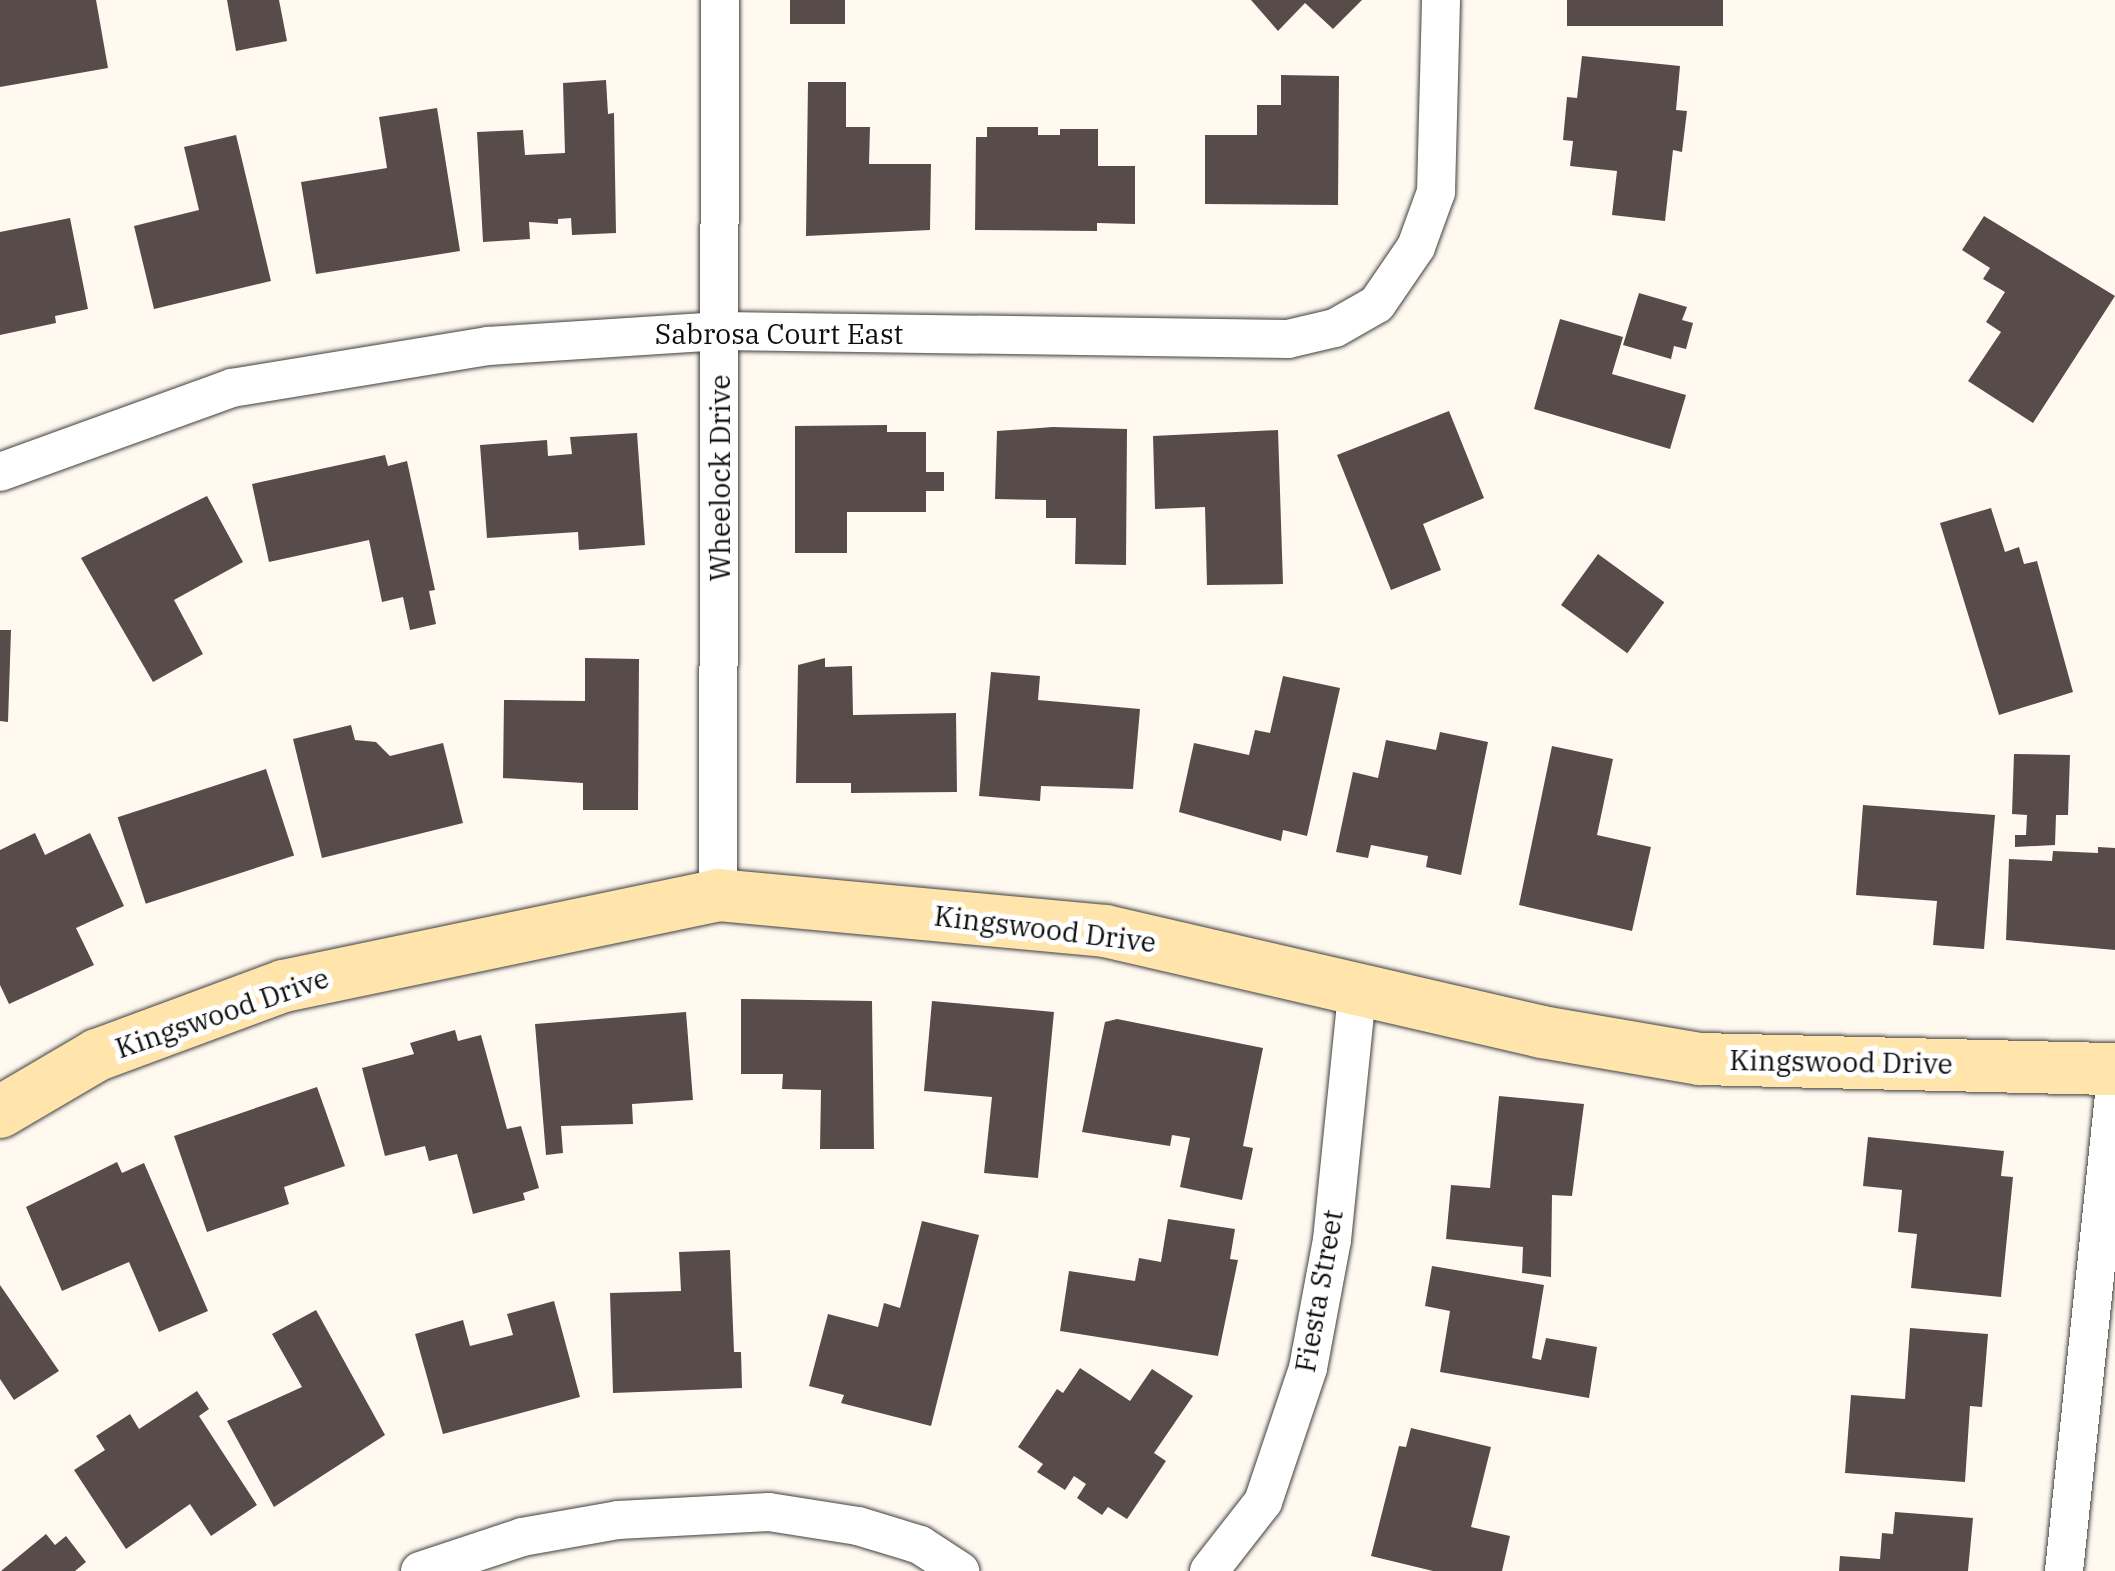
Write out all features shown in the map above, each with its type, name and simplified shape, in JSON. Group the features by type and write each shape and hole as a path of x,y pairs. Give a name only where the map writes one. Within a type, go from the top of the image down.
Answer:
{"street":[{"name":"Wheelock Drive","path":"718,895 720,0"},
{"name":"Sabrosa Court East","path":"0,472 232,388 488,346 721,331 1288,339 1335,328 1377,304 1416,247 1436,192 1441,128 1441,0"},
{"name":"Kingswood Drive","path":"0,1112 97,1056 284,986 718,895 1105,931 1358,986 1542,1032 1700,1059 2115,1069"},
{"name":"Fiesta Street","path":"1208,1571 1263,1502 1308,1368 1332,1240 1358,986"},
{"path":"2064,1571 2115,1088"},
{"path":"420,1571 522,1537 598,1523 768,1512 874,1531 920,1546 960,1571"}],"building":[{"path":"0,0 96,0 108,68 0,87"},
{"path":"227,0 279,0 287,41 236,51"},
{"path":"790,0 845,0 845,24 790,24"},
{"path":"1251,0 1362,0 1333,29 1305,3 1278,31"},
{"path":"1567,0 1723,0 1723,26 1567,26"},
{"path":"1582,56 1680,66 1676,110 1687,111 1682,152 1673,150 1665,221 1612,215 1617,171 1570,166 1573,141 1563,140 1567,97 1577,98"},
{"path":"1281,75 1339,76 1338,205 1205,204 1205,135 1257,135 1257,105 1281,105"},
{"path":"606,80 608,114 614,113 616,233 572,235 571,218 558,219 558,224 529,222 530,239 483,242 477,132 523,130 525,155 565,153 563,83"},
{"path":"808,82 846,82 846,127 870,127 869,164 931,164 930,230 806,236"},
{"path":"437,108 460,251 316,274 301,182 387,168 379,117"},
{"path":"987,127 1038,127 1038,135 1060,135 1060,129 1098,129 1098,166 1135,166 1135,224 1097,223 1097,231 975,230 976,137 987,137"},
{"path":"236,135 271,281 154,309 134,226 199,210 184,147"},
{"path":"1984,216 2115,296 2033,423 1968,381 2001,332 1986,322 2005,292 1983,279 1990,268 1962,250"},
{"path":"70,218 88,309 55,316 56,323 0,335 0,232"},
{"path":"1639,293 1687,307 1682,320 1693,323 1686,349 1674,346 1671,359 1623,345"},
{"path":"1560,319 1623,337 1612,374 1686,395 1670,449 1534,409"},
{"path":"1449,411 1484,498 1423,524 1441,570 1391,590 1337,455"},
{"path":"887,425 887,432 926,432 926,472 944,472 944,491 926,491 926,512 847,512 847,553 795,553 795,426"},
{"path":"1053,427 1127,429 1126,565 1075,564 1076,518 1046,518 1046,500 995,499 997,431"},
{"path":"1278,430 1283,584 1207,585 1205,507 1155,509 1153,436"},
{"path":"637,433 645,545 579,550 578,532 487,538 480,445 547,440 548,456 572,454 570,437"},
{"path":"385,455 388,466 407,461 435,590 429,591 436,624 410,630 403,597 382,602 369,540 269,562 252,484"},
{"path":"207,496 243,562 174,600 203,654 153,682 81,558"},
{"path":"1991,508 2005,552 2019,547 2024,564 2037,561 2073,692 1999,715 1940,523"},
{"path":"1598,554 1664,602 1627,653 1561,605"},
{"path":"0,630 11,630 8,722 0,721"},
{"path":"585,658 639,659 638,810 583,810 583,783 503,778 504,700 585,701"},
{"path":"825,658 825,667 852,666 853,715 956,713 957,792 851,793 851,783 796,783 798,665"},
{"path":"991,672 1040,676 1038,700 1140,709 1133,789 1041,786 1040,801 979,796"},
{"path":"1283,676 1340,688 1307,836 1283,830 1281,841 1179,812 1194,743 1249,755 1255,730 1270,733"},
{"path":"351,725 355,740 376,742 390,756 443,743 463,823 322,858 293,739"},
{"path":"1440,732 1488,742 1461,875 1426,867 1428,856 1371,845 1368,858 1336,852 1353,772 1378,778 1386,740 1436,750"},
{"path":"1552,746 1613,759 1597,835 1651,847 1632,931 1519,905"},
{"path":"2014,754 2070,755 2068,815 2056,815 2055,845 2015,847 2015,835 2026,835 2027,815 2012,814"},
{"path":"266,769 294,856 146,904 118,817"},
{"path":"1863,805 1995,815 1984,949 1933,945 1937,901 1856,895"},
{"path":"35,833 45,855 90,833 124,906 76,928 94,965 9,1004 0,985 0,850"},
{"path":"2098,847 2115,848 2115,950 2006,940 2009,859 2052,861 2053,851 2098,853"},
{"path":"741,999 872,1001 874,1149 820,1149 821,1090 782,1089 783,1074 741,1074"},
{"path":"932,1001 1054,1012 1038,1178 984,1173 992,1097 924,1091"},
{"path":"686,1012 693,1100 632,1104 633,1124 561,1126 563,1153 546,1155 535,1024"},
{"path":"1117,1019 1263,1048 1243,1146 1253,1148 1242,1200 1180,1187 1190,1138 1172,1135 1170,1146 1082,1132 1105,1022"},
{"path":"455,1030 458,1041 481,1035 507,1129 521,1126 539,1188 523,1193 525,1200 473,1214 457,1154 429,1161 425,1146 385,1156 362,1068 414,1054 410,1043"},
{"path":"317,1087 345,1166 284,1187 289,1204 207,1232 174,1136"},
{"path":"1499,1096 1584,1104 1572,1196 1552,1195 1551,1277 1522,1273 1523,1247 1446,1239 1451,1185 1490,1188"},
{"path":"1868,1137 2004,1151 2001,1176 2013,1177 2001,1297 1911,1288 1917,1234 1898,1232 1902,1190 1863,1186"},
{"path":"117,1162 122,1173 144,1163 208,1311 159,1332 129,1262 62,1291 26,1207"},
{"path":"1168,1219 1235,1229 1230,1259 1238,1260 1218,1356 1060,1331 1069,1271 1135,1281 1139,1258 1161,1262"},
{"path":"922,1221 979,1235 931,1426 841,1403 844,1395 809,1386 828,1314 878,1327 884,1303 900,1308"},
{"path":"730,1250 734,1352 741,1352 742,1388 613,1393 610,1293 681,1291 679,1252"},
{"path":"1432,1266 1544,1285 1532,1358 1541,1360 1546,1338 1597,1347 1589,1398 1440,1372 1450,1311 1425,1306"},
{"path":"0,1285 59,1371 14,1400 0,1379"},
{"path":"554,1301 580,1397 443,1434 415,1334 463,1320 470,1346 513,1335 507,1314"},
{"path":"316,1310 385,1435 274,1507 227,1421 302,1387 272,1334"},
{"path":"1910,1328 1988,1334 1982,1407 1970,1406 1965,1482 1845,1473 1851,1395 1905,1399"},
{"path":"1080,1368 1130,1401 1152,1369 1193,1396 1154,1453 1166,1461 1127,1519 1108,1507 1102,1515 1077,1498 1086,1484 1074,1476 1065,1490 1037,1472 1043,1464 1018,1447 1057,1389 1063,1393"},
{"path":"197,1391 209,1409 199,1416 257,1505 211,1536 190,1504 126,1549 74,1470 105,1450 96,1436 130,1414 139,1429"},
{"path":"1411,1428 1491,1447 1471,1527 1510,1536 1502,1571 1433,1571 1371,1556 1399,1446 1406,1447"},
{"path":"1895,1512 1973,1518 1968,1571 1839,1571 1840,1556 1880,1559 1882,1533 1893,1534"},
{"path":"46,1534 55,1545 66,1536 86,1562 75,1571 1,1571"}]}
